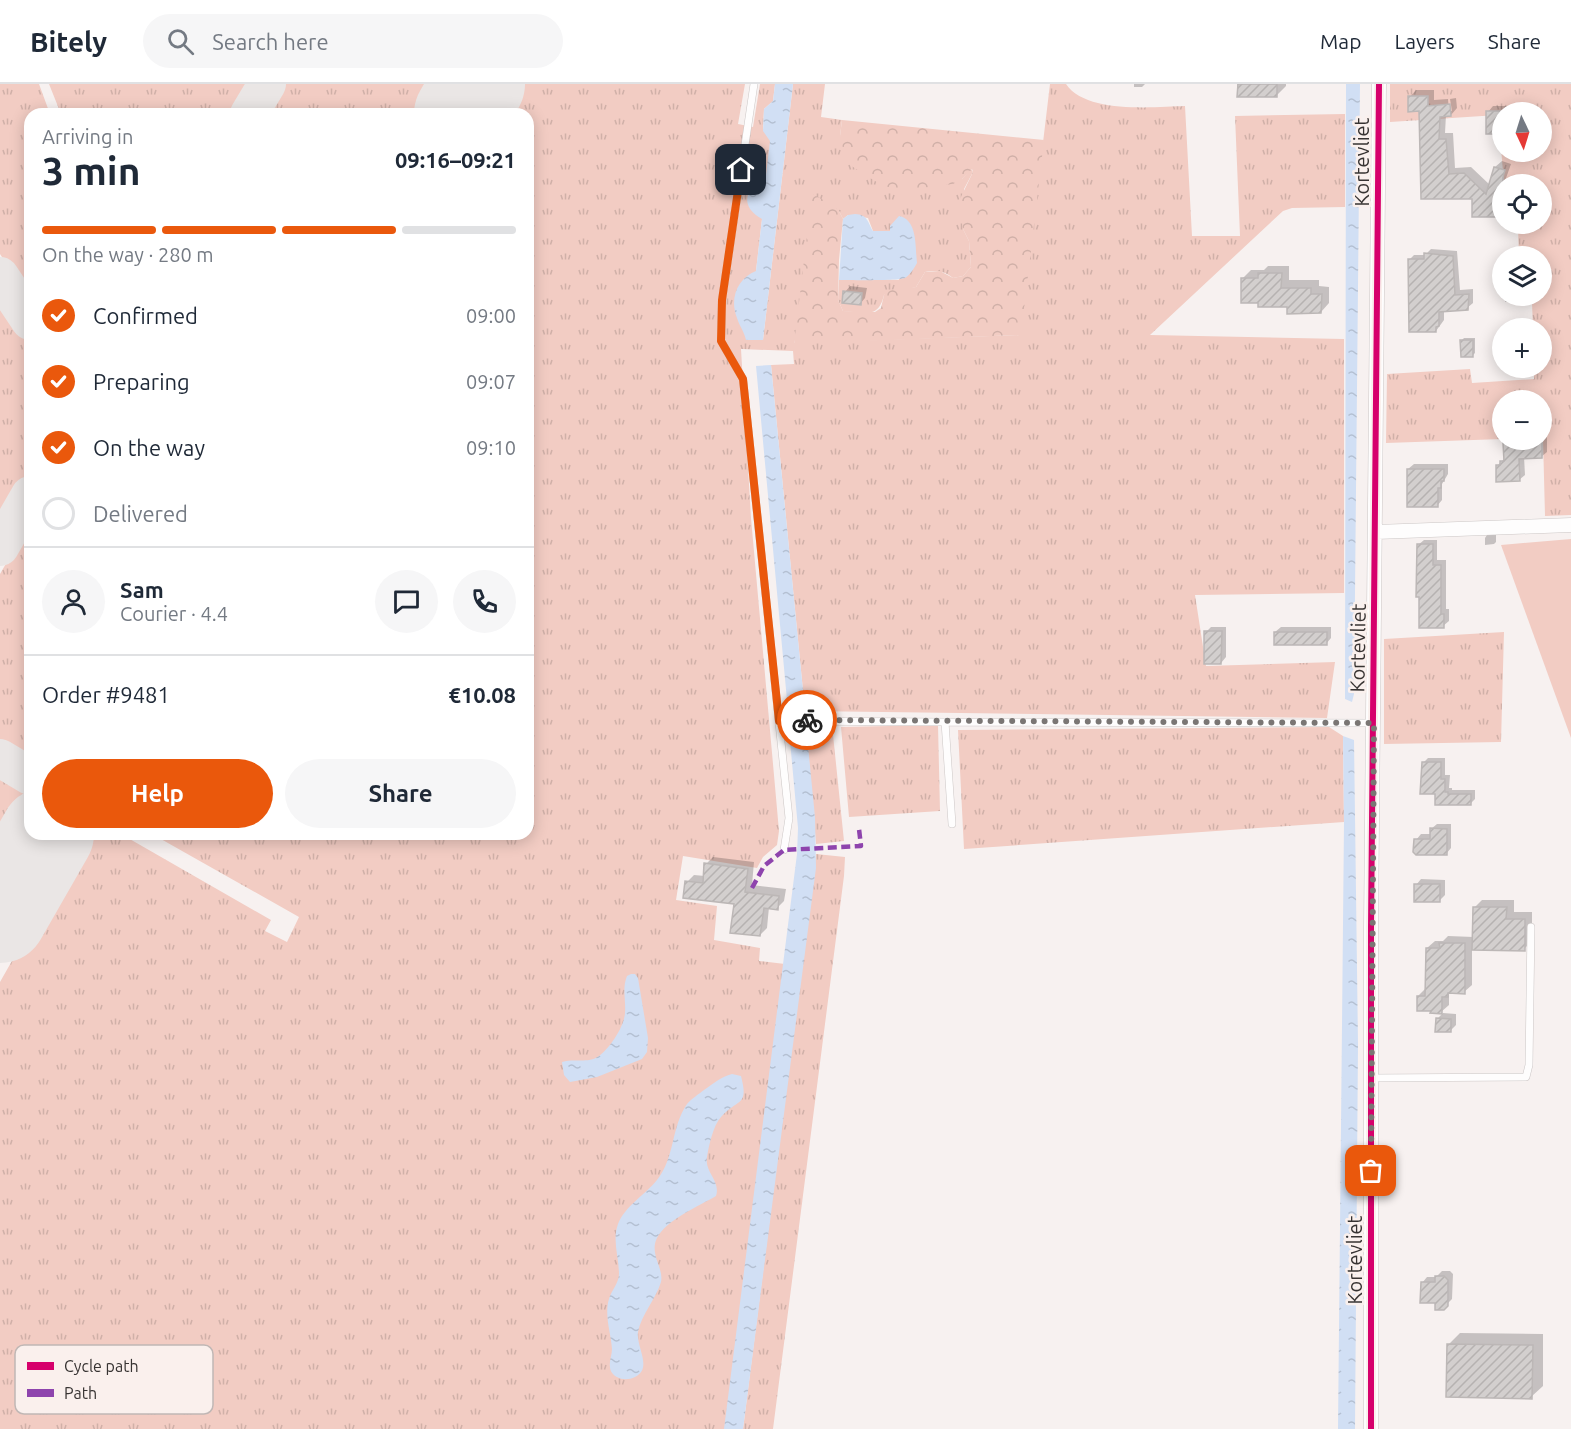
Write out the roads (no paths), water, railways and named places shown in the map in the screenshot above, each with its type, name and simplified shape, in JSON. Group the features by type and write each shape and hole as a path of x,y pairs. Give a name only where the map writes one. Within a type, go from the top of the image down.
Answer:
{"street":[{"name":"Kortevliet","path":"1371,1429 1371,1078 1378,84"},
{"path":"1376,532 1571,525"}],"lane":[{"path":"754,84 722,300 721,341 743,379 789,818 784,850"},
{"path":"779,721 1374,723"},
{"path":"945,722 952,824"},
{"path":"1371,1078 1526,1077 1529,1065 1531,927"}],"water":[{"path":"775,84 793,84 763,340 746,340 734,303 737,290 744,278 756,271 762,219 754,214 747,203 750,191 766,175 770,141 763,131 764,109 773,101"},
{"path":"1346,84 1360,84 1354,694 1352,702 1345,699"},
{"path":"855,214 865,217 873,231 890,231 890,226 899,216 910,223 913,228 917,263 905,278 839,280 843,219"},
{"path":"771,365 805,711 788,711 756,366"},
{"path":"791,726 806,726 815,817 816,868 743,1429 724,1429 797,854 798,828 789,730"},
{"path":"1343,736 1354,740 1358,1044 1355,1429 1338,1429"},
{"path":"635,974 638,978 648,1038 647,1052 642,1059 597,1077 570,1082 564,1075 562,1062 595,1058 608,1048 616,1037 624,1019 624,990 627,976"},
{"path":"732,1074 741,1076 744,1093 743,1098 718,1121 712,1136 707,1162 716,1186 716,1196 675,1219 661,1231 657,1238 655,1250 661,1271 661,1282 638,1332 643,1368 633,1378 619,1378 610,1368 612,1349 607,1311 610,1296 619,1277 616,1243 618,1224 625,1212 663,1171 678,1122 687,1104 714,1083"}]}
